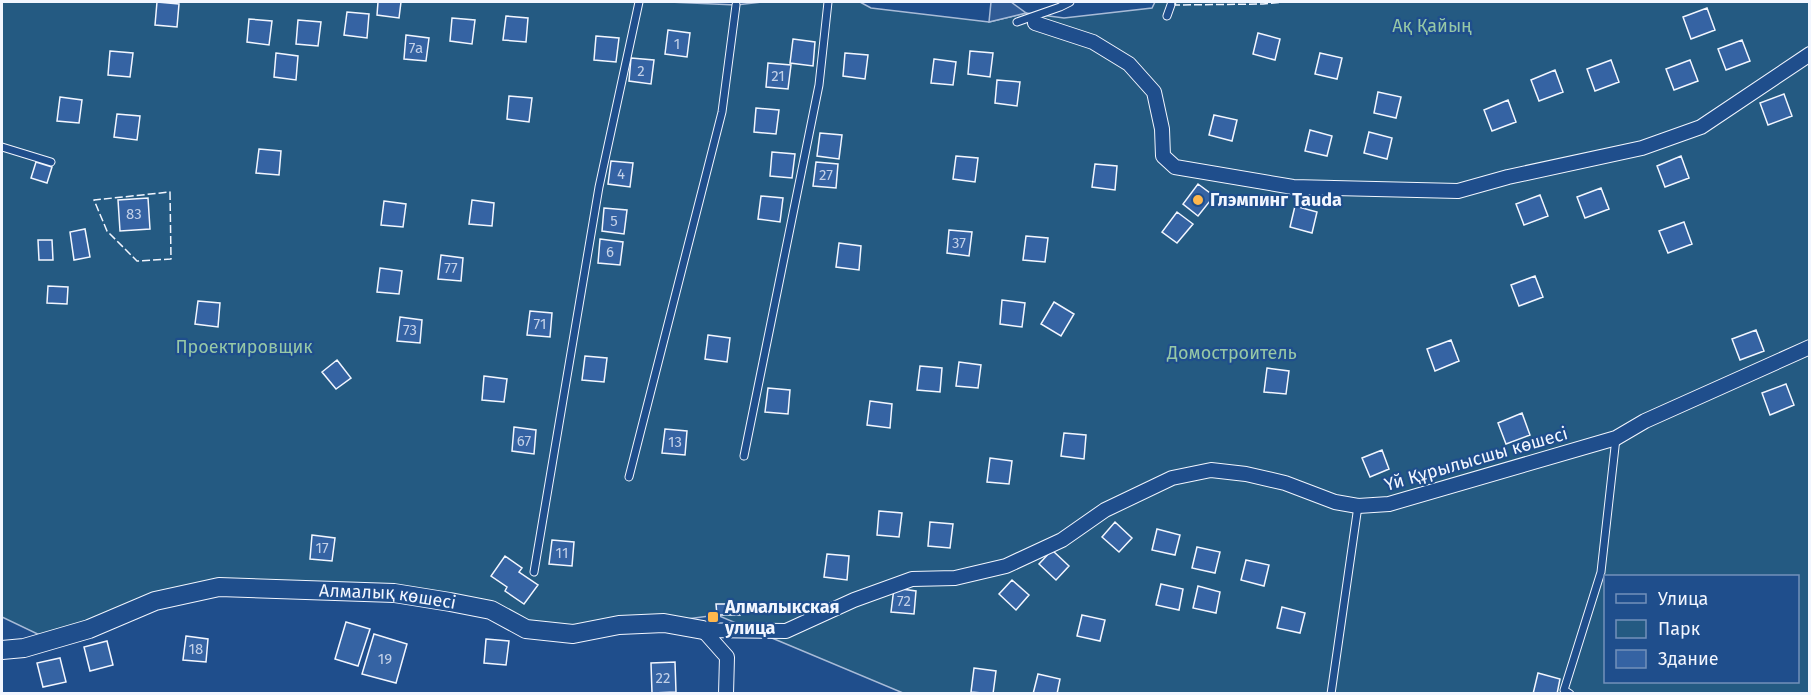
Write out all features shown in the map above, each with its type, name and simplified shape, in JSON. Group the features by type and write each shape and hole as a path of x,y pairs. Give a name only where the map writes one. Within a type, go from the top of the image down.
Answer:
{"street":[{"path":"1035,23 1093,42 1129,64 1154,92 1162,129 1163,156 1175,167 1293,187 1458,191 1508,177 1642,148 1701,127 1809,54"},
{"name":"Үй Құрылысшы көшесі","path":"703,630 786,631 854,600 912,579 955,578 1006,566 1062,540 1105,510 1172,478 1211,470 1246,474 1285,483 1335,502 1358,506 1389,504 1616,438 1646,421 1809,347"},
{"name":"Алмалық көшесі","path":"2,650 24,648 89,628 154,602 219,587 394,593 491,610 526,629 573,634 619,626 664,623 703,630"},
{"path":"703,630 727,657 726,693"}],"lane":[{"path":"534,573 599,187 639,2"},
{"path":"744,456 819,85 828,2"},
{"path":"1017,22 1070,2"},
{"path":"1167,16 1172,2"},
{"path":"629,477 722,112 736,5"},
{"path":"2,147 51,162"},
{"path":"1570,693 1564,690 1601,572 1616,438"},
{"path":"1331,693 1358,506"}],"green space":[{"name":"Домостроитель","path":"2,2 669,2 736,5 762,2 860,2 871,8 989,22 1026,13 1064,18 1152,8 1155,2 1809,2 1809,693 903,693 717,615 573,634 450,602 219,587 50,640 2,617"}],"shaded area":[{"path":"991,2 1011,2 1026,13 989,22"}],"building":[{"path":"157,2 179,4 177,27 155,25"},
{"path":"378,2 401,2 399,18 377,15"},
{"path":"1707,8 1715,30 1691,39 1683,17"},
{"path":"347,12 369,14 367,38 344,35"},
{"path":"506,16 528,18 526,42 503,40"},
{"path":"452,18 475,20 472,44 450,41"},
{"path":"249,19 272,21 269,45 247,42"},
{"path":"298,20 321,22 318,46 296,44"},
{"path":"668,30 690,33 687,57 665,54"},
{"path":"1258,33 1280,39 1275,60 1253,54"},
{"path":"406,35 429,38 426,61 404,59"},
{"path":"596,36 619,38 616,62 594,60"},
{"path":"793,39 815,42 813,66 790,63"},
{"path":"1742,40 1750,61 1726,70 1718,49"},
{"path":"110,51 133,53 130,77 108,75"},
{"path":"970,51 993,53 990,77 968,74"},
{"path":"276,53 298,56 296,80 274,77"},
{"path":"845,53 868,55 865,79 843,76"},
{"path":"1320,53 1342,58 1337,79 1315,74"},
{"path":"631,58 654,60 651,84 629,81"},
{"path":"934,59 956,62 953,85 931,83"},
{"path":"1611,60 1619,82 1595,91 1587,69"},
{"path":"1690,60 1698,81 1674,90 1666,69"},
{"path":"768,63 791,65 788,89 766,87"},
{"path":"1555,70 1563,92 1539,101 1531,80"},
{"path":"997,80 1020,82 1017,106 995,103"},
{"path":"1378,92 1401,97 1396,118 1374,113"},
{"path":"1784,94 1792,116 1768,125 1760,103"},
{"path":"509,96 532,98 529,122 507,119"},
{"path":"60,97 82,100 79,123 57,121"},
{"path":"1508,100 1516,122 1492,131 1484,110"},
{"path":"756,108 779,110 776,134 754,132"},
{"path":"117,114 140,116 137,140 114,137"},
{"path":"1214,115 1237,120 1232,141 1209,135"},
{"path":"1310,130 1332,136 1327,156 1305,151"},
{"path":"1369,132 1392,138 1387,159 1364,153"},
{"path":"820,133 842,135 839,159 817,156"},
{"path":"259,149 281,151 279,175 256,173"},
{"path":"772,152 795,154 792,178 770,176"},
{"path":"956,156 978,158 975,182 953,179"},
{"path":"1681,156 1689,178 1665,187 1657,166"},
{"path":"611,161 633,163 630,187 608,184"},
{"path":"36,162 52,167 47,183 31,178"},
{"path":"816,162 838,164 836,188 813,186"},
{"path":"1095,164 1117,166 1115,190 1092,187"},
{"name":"Глэмпинг Tauda","path":"1198,184 1214,196 1198,216 1183,204"},
{"path":"1601,188 1609,209 1585,218 1577,197"},
{"path":"1540,195 1548,216 1524,225 1516,204"},
{"path":"761,196 783,198 780,222 758,219"},
{"path":"148,198 150,229 120,231 118,200"},
{"path":"472,200 494,203 492,226 469,224"},
{"path":"384,201 406,204 403,227 381,225"},
{"path":"1295,206 1317,212 1312,233 1290,227"},
{"path":"604,208 627,210 624,234 602,231"},
{"path":"1177,212 1193,224 1177,243 1162,232"},
{"path":"1684,222 1692,244 1668,253 1659,231"},
{"path":"85,229 90,257 74,260 70,232"},
{"path":"949,230 972,232 969,256 947,253"},
{"path":"1026,236 1048,238 1045,262 1023,260"},
{"path":"600,239 623,242 620,265 598,263"},
{"path":"38,240 52,240 53,260 39,260"},
{"path":"839,243 861,246 859,270 836,267"},
{"path":"441,255 463,258 461,281 438,279"},
{"path":"380,268 402,271 399,294 377,292"},
{"path":"1535,276 1543,297 1519,306 1511,285"},
{"path":"48,286 68,287 67,304 47,303"},
{"path":"1002,300 1025,303 1022,327 1000,324"},
{"path":"198,301 220,303 218,327 195,324"},
{"path":"1054,302 1074,314 1061,336 1041,324"},
{"path":"530,311 552,313 550,337 527,335"},
{"path":"400,317 422,320 420,343 397,341"},
{"path":"1756,330 1764,351 1740,360 1732,339"},
{"path":"708,335 730,338 727,362 705,359"},
{"path":"1451,340 1459,361 1435,371 1427,349"},
{"path":"585,356 607,358 604,382 582,380"},
{"path":"337,360 351,378 336,389 322,372"},
{"path":"959,362 981,365 978,388 956,386"},
{"path":"920,366 942,368 940,392 917,390"},
{"path":"1267,368 1289,371 1286,394 1264,392"},
{"path":"484,376 507,379 504,402 482,400"},
{"path":"1786,384 1794,405 1770,415 1762,393"},
{"path":"768,388 790,390 788,414 765,412"},
{"path":"870,401 892,404 890,428 867,425"},
{"path":"1522,413 1530,435 1506,444 1498,423"},
{"path":"514,427 536,430 534,454 512,451"},
{"path":"665,429 687,431 685,455 662,453"},
{"path":"1064,433 1086,435 1084,459 1061,456"},
{"path":"1382,450 1389,469 1370,477 1362,458"},
{"path":"990,458 1012,461 1009,484 987,482"},
{"path":"879,511 902,513 899,537 877,535"},
{"path":"930,522 953,524 950,548 928,546"},
{"path":"1115,522 1132,538 1119,552 1102,537"},
{"path":"1157,529 1180,535 1175,555 1152,550"},
{"path":"312,535 335,538 332,561 310,559"},
{"path":"552,540 574,542 572,566 549,564"},
{"path":"1197,547 1220,552 1215,573 1192,568"},
{"path":"1052,550 1069,566 1056,580 1039,564"},
{"path":"827,554 849,556 847,580 824,577"},
{"path":"505,556 522,568 519,572 538,585 524,604 505,591 507,587 491,576"},
{"path":"1246,560 1269,565 1264,586 1241,580"},
{"path":"1012,580 1029,595 1016,610 999,594"},
{"path":"1161,584 1183,589 1179,610 1156,605"},
{"path":"1198,586 1220,592 1216,613 1193,608"},
{"path":"894,588 916,591 914,614 891,612"},
{"path":"716,604 739,604 740,615 717,615"},
{"path":"1282,607 1305,613 1300,633 1277,628"},
{"path":"1082,615 1105,620 1100,641 1077,636"},
{"path":"346,622 370,629 358,666 335,659"},
{"path":"374,634 407,644 396,683 362,674"},
{"path":"186,636 208,639 206,662 183,660"},
{"path":"486,639 509,641 506,665 484,663"},
{"path":"107,641 113,665 90,671 84,647"},
{"path":"60,658 66,682 43,687 37,663"},
{"path":"675,662 676,692 652,693 651,663"},
{"path":"974,668 996,671 993,694 971,692"},
{"path":"1538,673 1560,679 1557,694 1533,694"},
{"path":"1038,674 1060,679 1057,694 1033,694"}],"fence":[{"path":"1175,2 1175,5 1283,2"},
{"path":"170,192 171,259 137,261 107,231 94,200 170,192"}],"place":[{"name":"Глэмпинг Tauda","path":"1198,200"},
{"name":"Алмалыкская улица","path":"713,617"}],"park label":[{"name":"Ақ Қайың","path":"1432,26"},
{"name":"Проектировщик","path":"244,347"}]}
